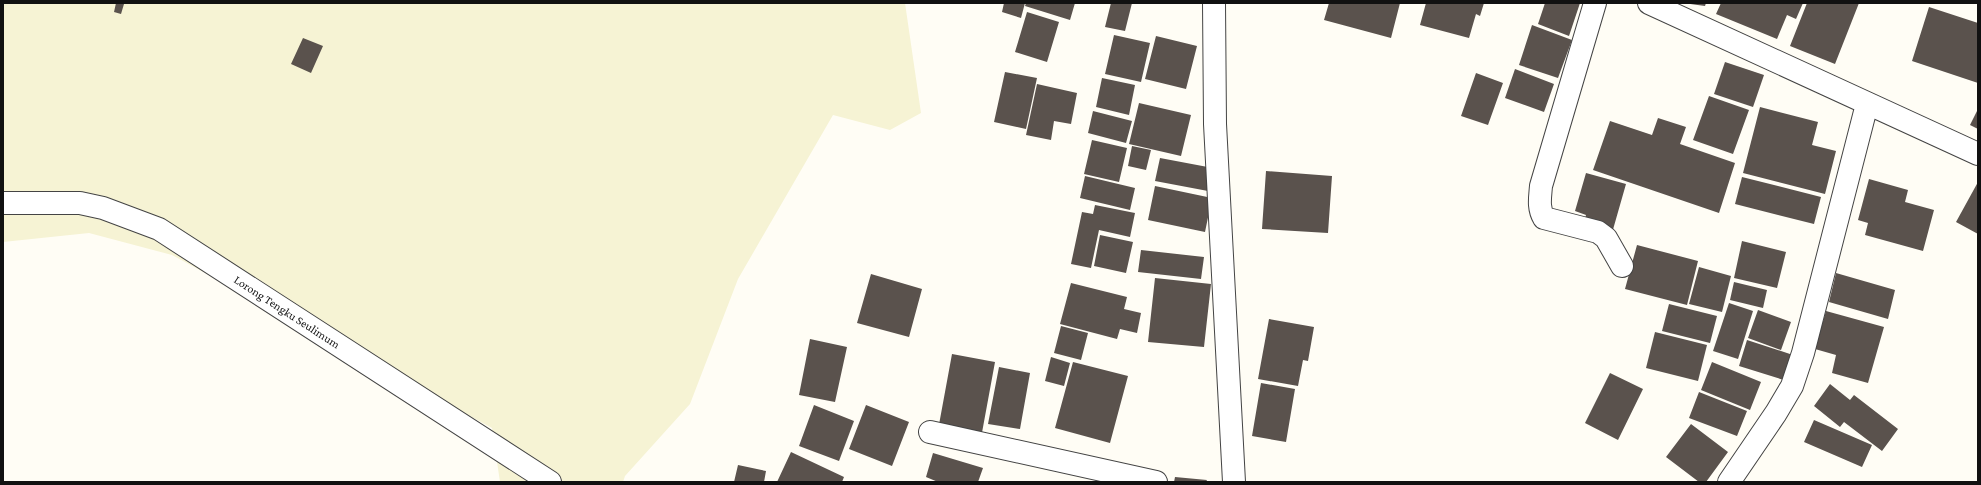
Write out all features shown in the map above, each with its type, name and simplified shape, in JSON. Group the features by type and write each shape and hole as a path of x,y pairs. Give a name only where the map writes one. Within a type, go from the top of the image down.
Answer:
{"street":[{"path":"1214,3 1215,124 1234,482"},
{"path":"1595,3 1541,186 1539,204 1540,212 1544,218 1598,232 1606,238 1622,266"},
{"path":"1649,3 1978,154"},
{"path":"1729,482 1776,413 1792,386 1803,353 1867,104"},
{"name":"Lorong Tengku Seulimum","path":"3,203 80,203 104,208 158,229 550,482"},
{"path":"930,432 1156,482"}],"shaded area":[{"path":"3,3 905,3 921,113 890,130 833,115 738,279 690,404 625,476 623,482 500,482 492,428 172,255 89,233 3,242"}],"building":[{"path":"116,3 124,4 121,14 114,12"},
{"path":"1004,3 1025,3 1021,18 1002,12"},
{"path":"1026,3 1075,3 1070,20 1025,6"},
{"path":"1111,3 1132,3 1125,31 1105,27"},
{"path":"1329,3 1400,3 1391,38 1324,20"},
{"path":"1426,3 1484,3 1480,16 1476,14 1469,38 1420,25"},
{"path":"1545,3 1580,3 1569,36 1538,24"},
{"path":"1683,3 1706,3 1705,6"},
{"path":"1721,3 1803,3 1796,19 1787,15 1777,39 1716,14"},
{"path":"1807,3 1859,3 1835,64 1790,46"},
{"path":"1929,7 1978,23 1978,83 1912,61"},
{"path":"1027,12 1059,22 1047,62 1015,52"},
{"path":"1532,25 1572,40 1558,78 1519,65"},
{"path":"1114,35 1150,43 1141,82 1105,74"},
{"path":"1156,36 1197,46 1186,89 1145,79"},
{"path":"303,38 323,46 311,73 291,64"},
{"path":"1725,62 1764,75 1753,107 1714,94"},
{"path":"1515,69 1554,84 1544,112 1505,98"},
{"path":"1005,72 1037,78 1026,129 994,122"},
{"path":"1476,73 1503,83 1488,125 1461,116"},
{"path":"1102,78 1135,85 1129,115 1096,107"},
{"path":"1037,84 1077,93 1071,124 1054,121 1051,140 1026,135"},
{"path":"1709,96 1749,110 1733,154 1693,140"},
{"path":"1139,103 1191,115 1181,156 1129,144"},
{"path":"1760,107 1818,122 1812,145 1836,151 1825,194 1743,173"},
{"path":"1978,109 1978,129 1970,125"},
{"path":"1093,111 1132,121 1126,143 1088,133"},
{"path":"1658,118 1686,127 1680,144 1735,163 1719,213 1593,170 1610,121 1652,135"},
{"path":"1092,140 1127,148 1119,182 1084,174"},
{"path":"1132,146 1151,150 1146,170 1128,166"},
{"path":"1160,158 1213,168 1208,191 1155,181"},
{"path":"1266,171 1332,176 1328,233 1262,229"},
{"path":"1586,173 1626,184 1612,233 1583,225 1586,215 1575,211"},
{"path":"1085,176 1135,188 1130,210 1080,198"},
{"path":"1742,177 1821,197 1814,224 1735,204"},
{"path":"1869,179 1908,190 1905,202 1934,210 1923,251 1865,235 1868,223 1858,220"},
{"path":"1978,182 1978,234 1956,222"},
{"path":"1155,186 1212,198 1205,232 1148,220"},
{"path":"1095,205 1135,213 1130,237 1099,230 1091,268 1071,264 1082,212 1093,214"},
{"path":"1100,235 1133,242 1126,273 1094,266"},
{"path":"1742,241 1786,252 1777,288 1734,278"},
{"path":"1637,245 1698,261 1687,305 1625,289"},
{"path":"1141,250 1204,257 1201,279 1138,272"},
{"path":"1699,267 1731,276 1722,312 1689,304"},
{"path":"1836,273 1895,290 1888,319 1829,302"},
{"path":"871,274 922,289 909,337 857,323"},
{"path":"1155,278 1211,284 1204,347 1148,342"},
{"path":"1734,282 1767,290 1763,308 1730,300"},
{"path":"1071,283 1127,297 1124,309 1141,313 1137,333 1120,329 1117,339 1060,324"},
{"path":"1729,303 1753,311 1738,359 1713,351"},
{"path":"1669,304 1717,316 1710,343 1662,331"},
{"path":"1758,310 1791,322 1781,350 1748,338"},
{"path":"1826,311 1884,327 1868,383 1832,373 1836,355 1815,349"},
{"path":"1269,319 1314,327 1308,361 1303,360 1298,386 1258,379"},
{"path":"1061,326 1088,333 1081,360 1054,353"},
{"path":"1655,332 1707,345 1698,381 1646,368"},
{"path":"810,339 847,347 835,402 799,395"},
{"path":"1747,340 1796,356 1787,381 1739,366"},
{"path":"952,354 995,362 981,438 938,430"},
{"path":"1051,357 1070,363 1064,386 1045,381"},
{"path":"1073,362 1128,376 1110,443 1055,428"},
{"path":"1712,362 1761,382 1750,410 1701,390"},
{"path":"999,367 1030,373 1020,429 988,424"},
{"path":"1610,373 1643,389 1618,440 1585,423"},
{"path":"1261,383 1295,389 1286,442 1252,436"},
{"path":"1830,384 1850,400 1854,395 1898,429 1882,451 1844,422 1840,427 1814,406"},
{"path":"1699,392 1747,411 1737,436 1689,418"},
{"path":"814,405 854,421 839,461 799,446"},
{"path":"866,405 909,422 892,466 849,449"},
{"path":"1814,420 1872,445 1862,467 1804,442"},
{"path":"1691,424 1728,452 1706,482 1699,482 1666,457"},
{"path":"791,452 844,477 842,482 777,482"},
{"path":"933,453 983,468 978,482 938,482 926,477"},
{"path":"738,465 766,471 764,482 734,482"},
{"path":"1175,477 1207,480 1206,482 1174,482"}]}
